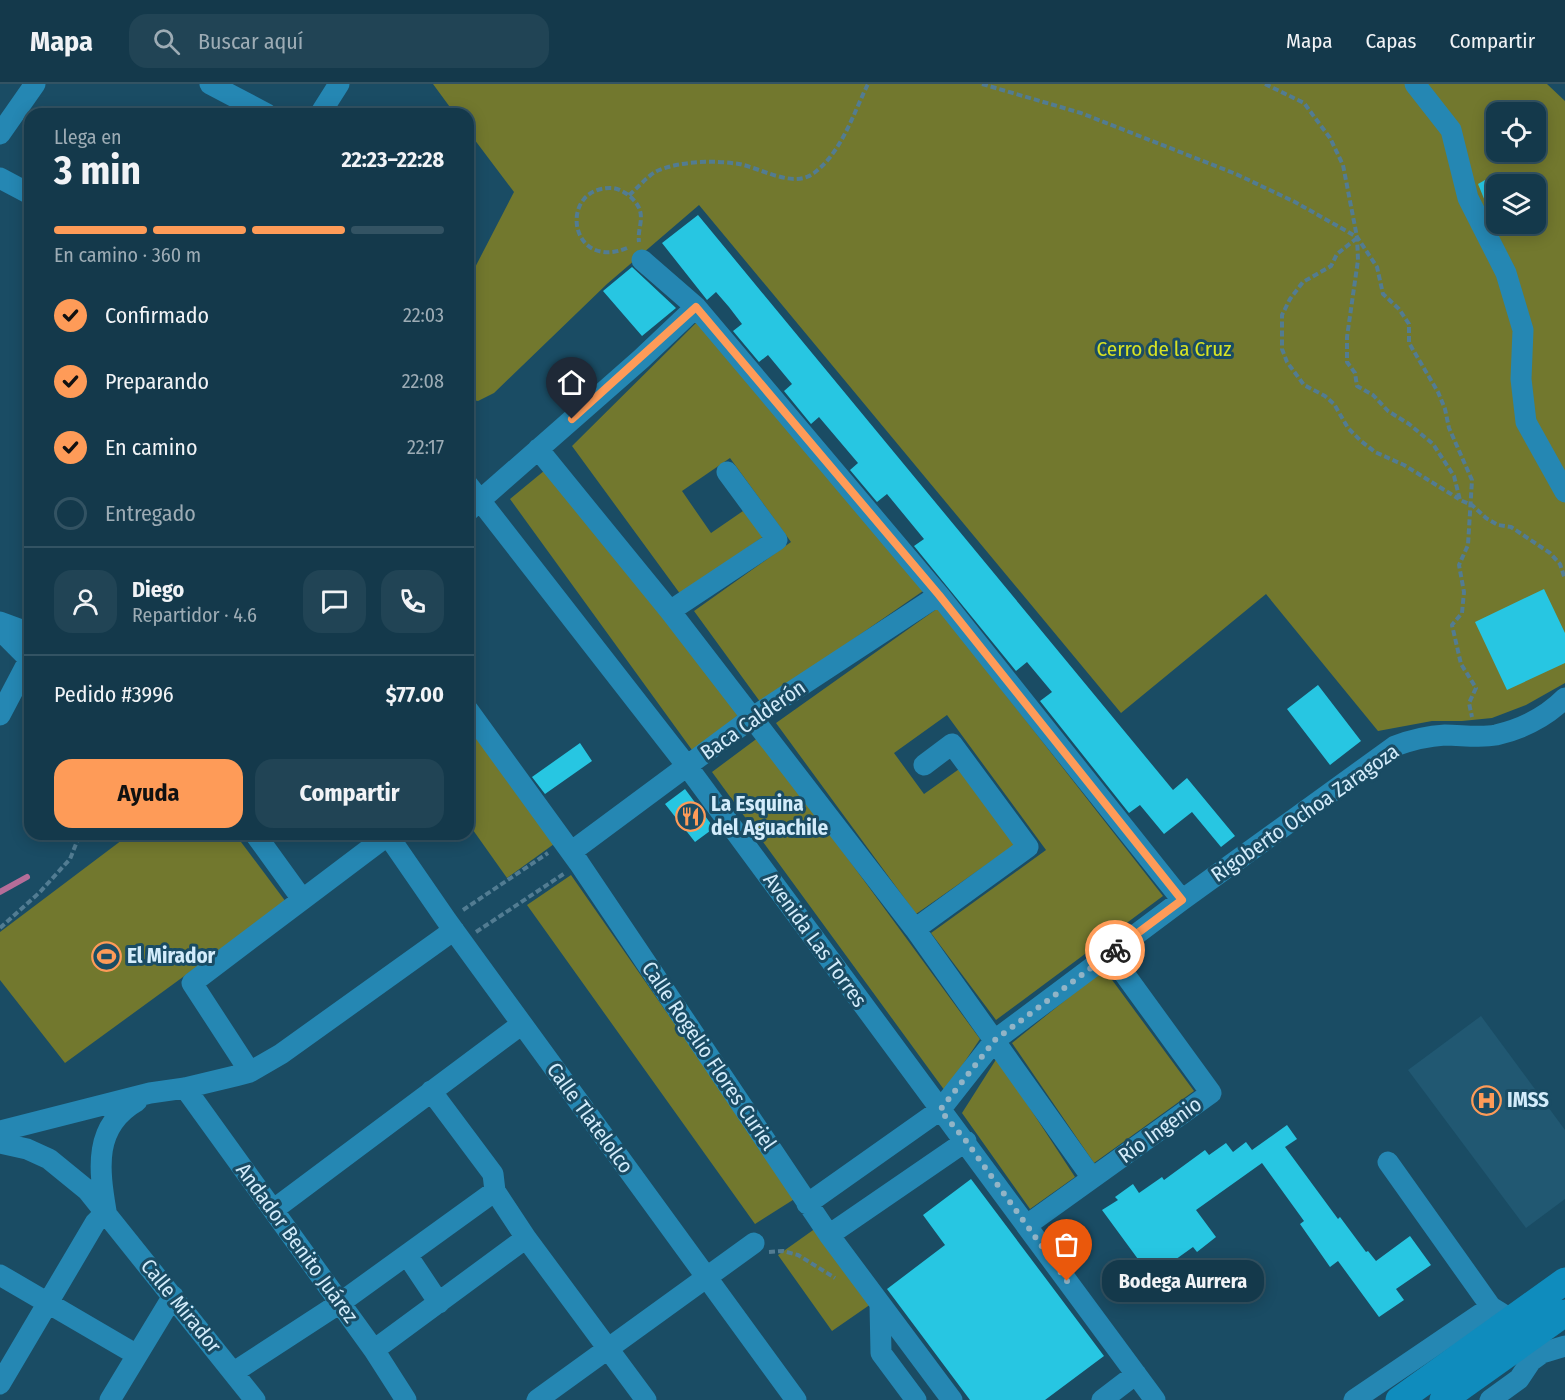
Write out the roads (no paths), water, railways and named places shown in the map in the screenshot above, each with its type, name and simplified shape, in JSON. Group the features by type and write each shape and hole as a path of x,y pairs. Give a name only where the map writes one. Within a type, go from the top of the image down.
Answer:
{"main road":[{"path":"1556,1326 1565,1281"},
{"path":"1443,1400 1492,1351 1501,1313 1556,1326"},
{"path":"1399,1400 1492,1351 1556,1326"}],"street":[{"path":"0,134 35,84"},
{"path":"210,84 256,108"},
{"path":"324,108 339,84"},
{"path":"1415,84 1451,130 1468,198 1506,273 1524,330 1521,379 1526,422 1565,492"},
{"path":"0,178 24,191"},
{"path":"642,260 696,307 939,595 1182,900"},
{"path":"474,497 538,449 641,359 696,307"},
{"path":"538,449 670,611 915,929 1092,1178"},
{"path":"670,611 777,540 727,472"},
{"name":"Avenida Las Torres","path":"474,501 687,766 1155,1400"},
{"name":"Baca Calderón","path":"571,853 753,717 939,595"},
{"path":"0,622 24,631"},
{"path":"0,630 24,653"},
{"path":"0,715 24,670"},
{"name":"Rigoberto Ochoa Zaragoza","path":"807,1204 940,1110 995,1040 1182,900 1395,746 1414,739 1442,735 1494,735 1529,725 1565,698"},
{"name":"Calle Rogelio Flores Curiel","path":"474,718 571,853 807,1204 952,1400"},
{"path":"915,929 1028,847 952,744 924,765"},
{"path":"259,840 302,899"},
{"path":"250,1072 192,983 380,840"},
{"name":"Calle Tlatelolco","path":"391,840 796,1400"},
{"path":"0,1131 150,1093 185,1088 250,1072 281,1054 455,931"},
{"name":"Río Ingenio","path":"1027,1225 1211,1093 1110,954"},
{"path":"273,1210 522,1024"},
{"name":"Andador Benito Juárez","path":"185,1088 374,1350 406,1400"},
{"path":"431,1091 493,1174 495,1191 526,1238 646,1400"},
{"name":"Calle Mirador","path":"106,1212 101,1180 101,1153 107,1132 117,1115 150,1093"},
{"path":"829,1235 966,1141"},
{"name":"Calle Mirador","path":"0,1143 27,1149 49,1159 80,1183 106,1212 255,1400"},
{"path":"1354,1400 1501,1313 1388,1162"},
{"path":"234,1372 340,1303 495,1191"},
{"path":"0,1384 95,1222 106,1212"},
{"path":"374,1350 526,1238"},
{"path":"537,1400 754,1243"},
{"path":"406,1256 439,1303"},
{"path":"0,1275 137,1355"},
{"path":"110,1400 173,1296"},
{"path":"880,1304 881,1353 916,1400"},
{"path":"1497,1398 1519,1378 1531,1361 1542,1353 1556,1326"},
{"path":"1492,1351 1497,1398"},
{"path":"1107,1398 1136,1374"}],"waterway":[{"path":"0,892 27,877"}],"place":[{"name":"La Esquina del Aguachile","path":"690,816"},
{"name":"El Mirador","path":"106,956"},
{"name":"IMSS","path":"1486,1100"},
{"name":"Bodega Aurrera","path":"1067,1281"}],"park label":[{"name":"Cerro de la Cruz","path":"1164,349"}]}
